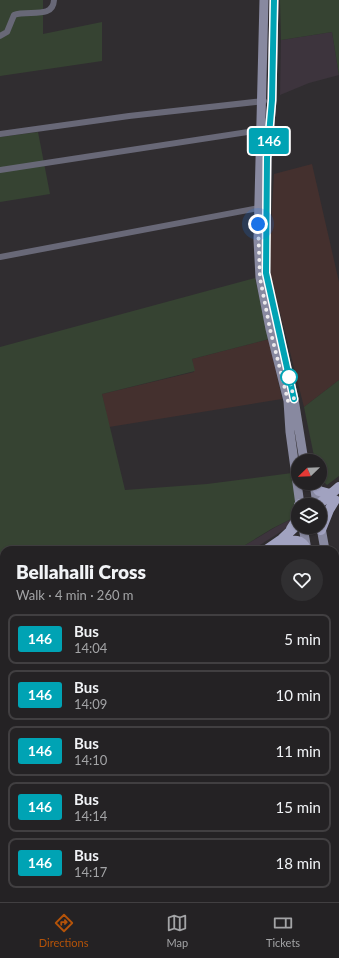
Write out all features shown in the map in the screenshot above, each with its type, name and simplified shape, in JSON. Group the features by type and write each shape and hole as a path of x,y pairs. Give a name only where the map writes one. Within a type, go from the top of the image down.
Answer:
{"main road":[{"path":"264,0 258,240 260,278 270,329 291,400 303,454"},
{"path":"274,0 272,100 267,158 266,273 291,400 298,454"},
{"path":"291,400 306,436 309,454"},
{"path":"291,400 290,432 300,498"},
{"path":"327,512 339,487"},
{"path":"319,490 335,497"},
{"path":"327,506 335,497"},
{"path":"286,539 291,529"},
{"path":"279,546 291,533"},
{"path":"273,546 296,534"},
{"path":"308,546 310,534"},
{"path":"311,534 312,546"},
{"path":"313,534 317,546"},
{"path":"315,534 322,546"},
{"path":"286,539 298,541 304,546"}],"street":[{"path":"0,36 6,32 14,15 19,13 46,12 54,5 54,0"},
{"path":"0,134 129,116 272,100"},
{"path":"0,170 261,130"},
{"path":"0,257 259,208"}],"shaded area":[{"path":"332,32 339,75 309,83 280,95 281,40"},
{"path":"312,164 339,282 339,380 304,407 271,277 270,242 274,174"},
{"path":"269,339 282,399 109,427 102,394 194,372 192,359"},
{"path":"291,519 285,529 258,546 244,546"}],"green space":[{"path":"0,0 43,0 43,34 102,22 102,61 0,76"},
{"path":"280,0 339,0 339,75 332,32 281,40"},
{"path":"38,132 50,194 0,202 0,137"},
{"path":"255,278 269,339 192,359 195,371 102,394 125,490 207,484 291,473 291,490 294,490 295,498 291,498 291,519 244,546 0,546 0,347"},
{"path":"339,380 339,476 327,485 327,454 314,454 304,407"}],"bus line":[{"name":"146","path":"274,0 272,100 267,158 265,237 266,273 294,399"}],"route":[{"path":"258,224 260,278 270,329 288,401 294,399 289,377"}]}
